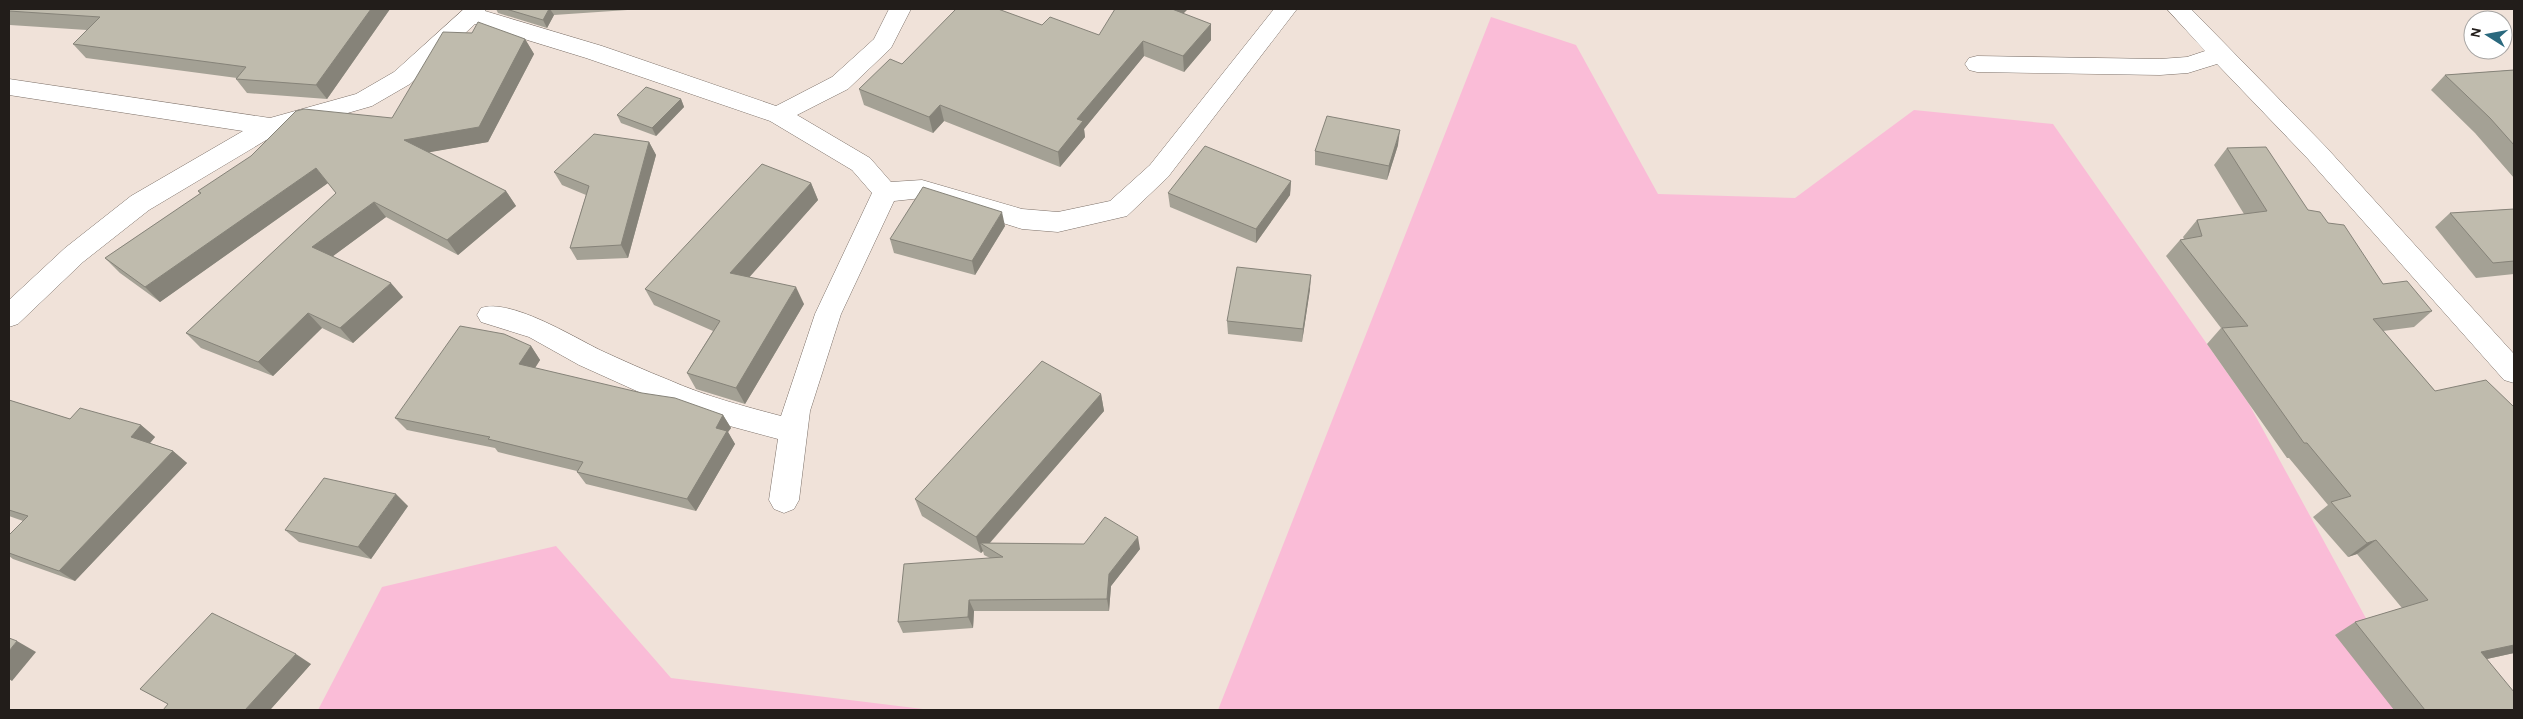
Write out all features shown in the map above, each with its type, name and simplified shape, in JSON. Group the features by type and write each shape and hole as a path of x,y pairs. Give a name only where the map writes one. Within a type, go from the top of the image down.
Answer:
{"street":[{"path":"778,114 840,83 883,43 900,9"},
{"path":"885,192 922,189 1022,219 1058,222 1118,209 1159,171 1286,9"},
{"path":"2178,9 2317,153 2514,372"},
{"path":"9,316 74,255 140,203 270,127 364,100 402,78 473,12 778,114 861,164 885,192"},
{"path":"1977,64 2160,68 2188,65 2222,54"},
{"path":"9,87 270,127"},
{"path":"784,500 796,411 828,314 885,192"},
{"path":"490,315 537,329 589,357 660,389 726,413 793,430"}],"shaded area":[{"path":"1491,17 1576,45 1658,194 1795,198 1914,110 2053,124 2249,404 2416,710 1218,710"},
{"path":"556,546 671,678 931,710 318,710 382,587"}],"building":[{"path":"9,9 371,9 316,85 236,79 246,67 73,44 100,17 9,11"},
{"path":"506,9 549,9 543,20"},
{"path":"956,9 998,9 1042,25 1050,17 1099,35 1115,9 1172,9 1211,24 1183,56 1143,41 1077,119 1083,121 1058,152 940,105 929,117 859,89 890,59 902,64"},
{"path":"478,22 525,39 479,127 404,140 506,191 447,240 374,202 312,247 391,283 340,328 308,313 258,362 186,333 336,193 316,168 145,287 105,258 201,193 198,191 251,156 296,111 304,109 392,118 443,32 472,33"},
{"path":"2514,70 2514,145 2490,118 2445,75"},
{"path":"646,87 681,99 652,128 617,115"},
{"path":"1327,116 1400,130 1389,166 1315,151"},
{"path":"594,134 649,142 621,245 570,248 589,186 554,172"},
{"path":"1205,146 1291,181 1256,229 1168,193"},
{"path":"2266,147 2308,210 2320,212 2328,223 2344,225 2383,284 2407,281 2432,311 2373,319 2435,391 2486,380 2514,407 2514,645 2481,652 2514,692 2514,710 2425,710 2355,622 2428,600 2376,540 2367,543 2331,502 2351,496 2307,443 2304,443 2222,328 2248,326 2180,240 2202,236 2197,220 2267,211 2227,148"},
{"path":"762,164 811,183 730,273 796,287 736,388 687,373 720,321 645,289"},
{"path":"923,187 1002,212 972,261 890,239"},
{"path":"2514,209 2514,261 2493,263 2450,213"},
{"path":"1237,267 1311,275 1303,329 1227,321"},
{"path":"460,326 504,334 531,346 519,364 642,393 675,398 723,415 716,428 727,431 687,499 577,472 583,462 488,439 490,437 395,418"},
{"path":"1042,361 1101,394 976,537 915,499"},
{"path":"9,400 70,419 80,408 141,425 131,437 173,451 59,571 9,553 9,535 28,516 9,510"},
{"path":"324,478 396,494 358,547 285,530"},
{"path":"1105,517 1138,537 1109,574 1107,599 969,600 968,617 898,622 904,564 1003,557 980,543 1084,544"},
{"path":"212,613 296,654 245,710 163,710 168,704 140,689"},
{"path":"9,638 17,641 9,651"}]}
